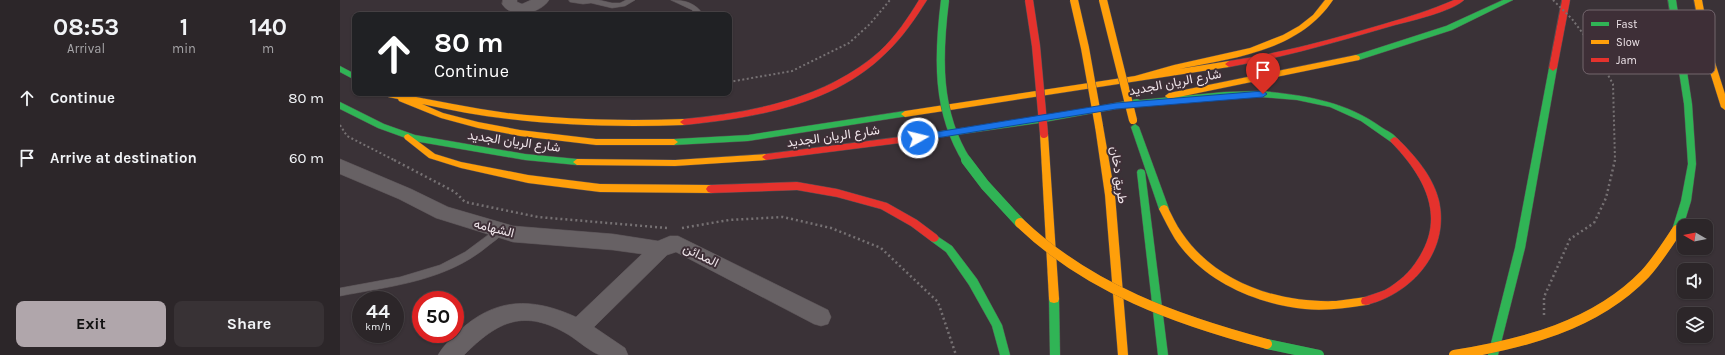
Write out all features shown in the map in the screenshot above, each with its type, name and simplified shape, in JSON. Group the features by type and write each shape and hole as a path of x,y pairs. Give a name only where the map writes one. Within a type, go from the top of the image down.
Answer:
{"main road":[{"path":"401,96 524,118 571,121 691,121 742,114 786,104 830,87 853,75 872,62 896,41 911,23 923,0"},
{"path":"945,0 939,40 938,70 947,117 958,144 971,168 1007,211 1029,233 1068,263 1126,298 1178,320 1222,334 1272,347 1319,355"},
{"path":"1029,0 1036,46 1044,134 1056,309 1055,355"},
{"name":"طريق دخان","path":"1074,0 1085,48 1110,195 1123,355"},
{"path":"1103,0 1134,124 1148,218 1163,355"},
{"path":"1133,79 1230,56 1285,38 1316,18 1329,0"},
{"name":"شارع الريان الجديد","path":"395,96 441,115 520,133 596,142 689,142 809,130 975,102 1253,60 1354,36 1441,9 1460,0"},
{"name":"شارع الريان الجديد","path":"408,137 493,153 548,161 640,165 698,164 773,157 905,140 1116,106 1356,58 1449,28 1508,0"},
{"path":"1493,355 1520,248 1566,0"},
{"path":"1672,0 1674,10"},
{"path":"1698,0 1700,10"},
{"path":"340,69 352,75"},
{"path":"1454,355 1480,352 1536,338 1567,327 1612,302 1640,279 1660,256 1677,230 1686,201 1692,164 1688,104 1683,74"},
{"path":"1715,74 1725,107"},
{"path":"1116,106 1263,94 1310,99 1351,113 1375,125 1392,138 1406,151 1425,176 1434,197 1438,216 1433,245 1423,266 1411,280 1398,289 1377,298 1356,304 1336,307 1297,305 1273,300 1254,293 1216,272 1177,235 1162,202 1134,124"},
{"path":"340,105 365,119 408,137 432,156 461,165 528,179 600,188 662,190 797,186 837,193 884,206 914,223 949,249 973,282 997,325 1005,355"}],"street":[{"path":"510,0 509,4 521,10 528,8 542,0"},
{"name":"الشهامه","path":"340,166 405,194 442,213 499,231 513,234 613,242 660,249"},
{"name":"المدائن","path":"660,249 670,244 678,244 821,317"},
{"path":"579,328 660,249"},
{"path":"449,355 487,321 508,313 525,310 538,312 579,328 617,355"}],"lane":[{"path":"573,0 583,2 594,0 601,4 614,6 631,0"},
{"path":"675,0 696,8 698,12"},
{"path":"340,292 406,280 439,270 458,262 472,253 499,231"}],"path":[{"path":"732,81 792,71 849,43 870,24 890,0"},
{"path":"1553,0 1572,19 1583,34"},
{"path":"1544,319 1544,297 1570,239 1594,223 1606,198 1616,156 1613,84 1607,74"},
{"path":"340,125 347,136 455,192 465,202 538,217 671,228"},
{"path":"679,229 729,220 783,217 831,228 881,248 938,302 956,355"}],"traffic: fast":[{"path":"945,0 942,21 940,62 941,82 949,122 956,141 966,160 985,185 1020,223"},
{"path":"1356,58 1449,28 1509,0"},
{"path":"1672,0 1674,10"},
{"path":"1493,355 1520,248 1553,68"},
{"path":"340,69 352,75"},
{"path":"1680,219 1686,201 1692,164 1688,104 1683,74"},
{"path":"1116,106 1224,95 1261,94 1297,97 1332,105 1364,119 1394,140"},
{"path":"900,140 1039,120 1137,102"},
{"path":"340,105 381,126 414,138 525,157 577,162"},
{"path":"674,142 748,138 905,114"},
{"path":"1135,127 1164,209"},
{"path":"1141,172 1163,355"},
{"path":"934,238 949,249 973,282 997,325 1005,355"},
{"path":"1054,299 1055,355"},
{"path":"1267,344 1319,355"}],"traffic: slow":[{"path":"1074,0 1085,48 1099,126"},
{"path":"1103,0 1133,120"},
{"path":"1133,79 1174,67 1234,55 1269,44 1302,28 1316,17 1329,0"},
{"path":"1698,0 1700,10"},
{"path":"1169,96 1356,58"},
{"path":"905,114 1229,64"},
{"path":"1715,74 1725,107"},
{"path":"396,96 479,112 551,120 640,123 684,122"},
{"path":"402,99 441,115 478,125 520,133 596,142 674,142"},
{"path":"1099,126 1110,195 1123,355"},
{"path":"1044,134 1054,299"},
{"path":"408,137 432,156 461,165 528,179 600,188 711,189"},
{"path":"577,162 675,163 766,157"},
{"path":"1164,209 1179,236 1199,259 1222,277 1248,291 1277,300 1306,305 1336,305 1366,301"},
{"path":"1020,223 1068,262 1094,279 1121,293 1178,317 1267,344"},
{"path":"1454,355 1504,346 1529,339 1577,322 1599,310 1620,296 1651,268 1677,230"}],"traffic: jam":[{"path":"684,122 710,120 763,111 814,95 839,83 861,70 882,53 894,41 923,0"},
{"path":"1029,0 1036,46 1044,134"},
{"path":"1229,64 1269,57 1330,42 1425,14 1460,0"},
{"path":"1553,68 1566,0"},
{"path":"766,157 900,140"},
{"path":"1366,301 1381,297 1394,290 1407,280 1417,269 1428,252 1434,235 1436,218 1434,201 1428,184 1408,154 1394,140"},
{"path":"711,189 797,186 837,193 884,206 914,223 934,238"}],"route":[{"path":"918,138 1116,106 1263,94"}]}
